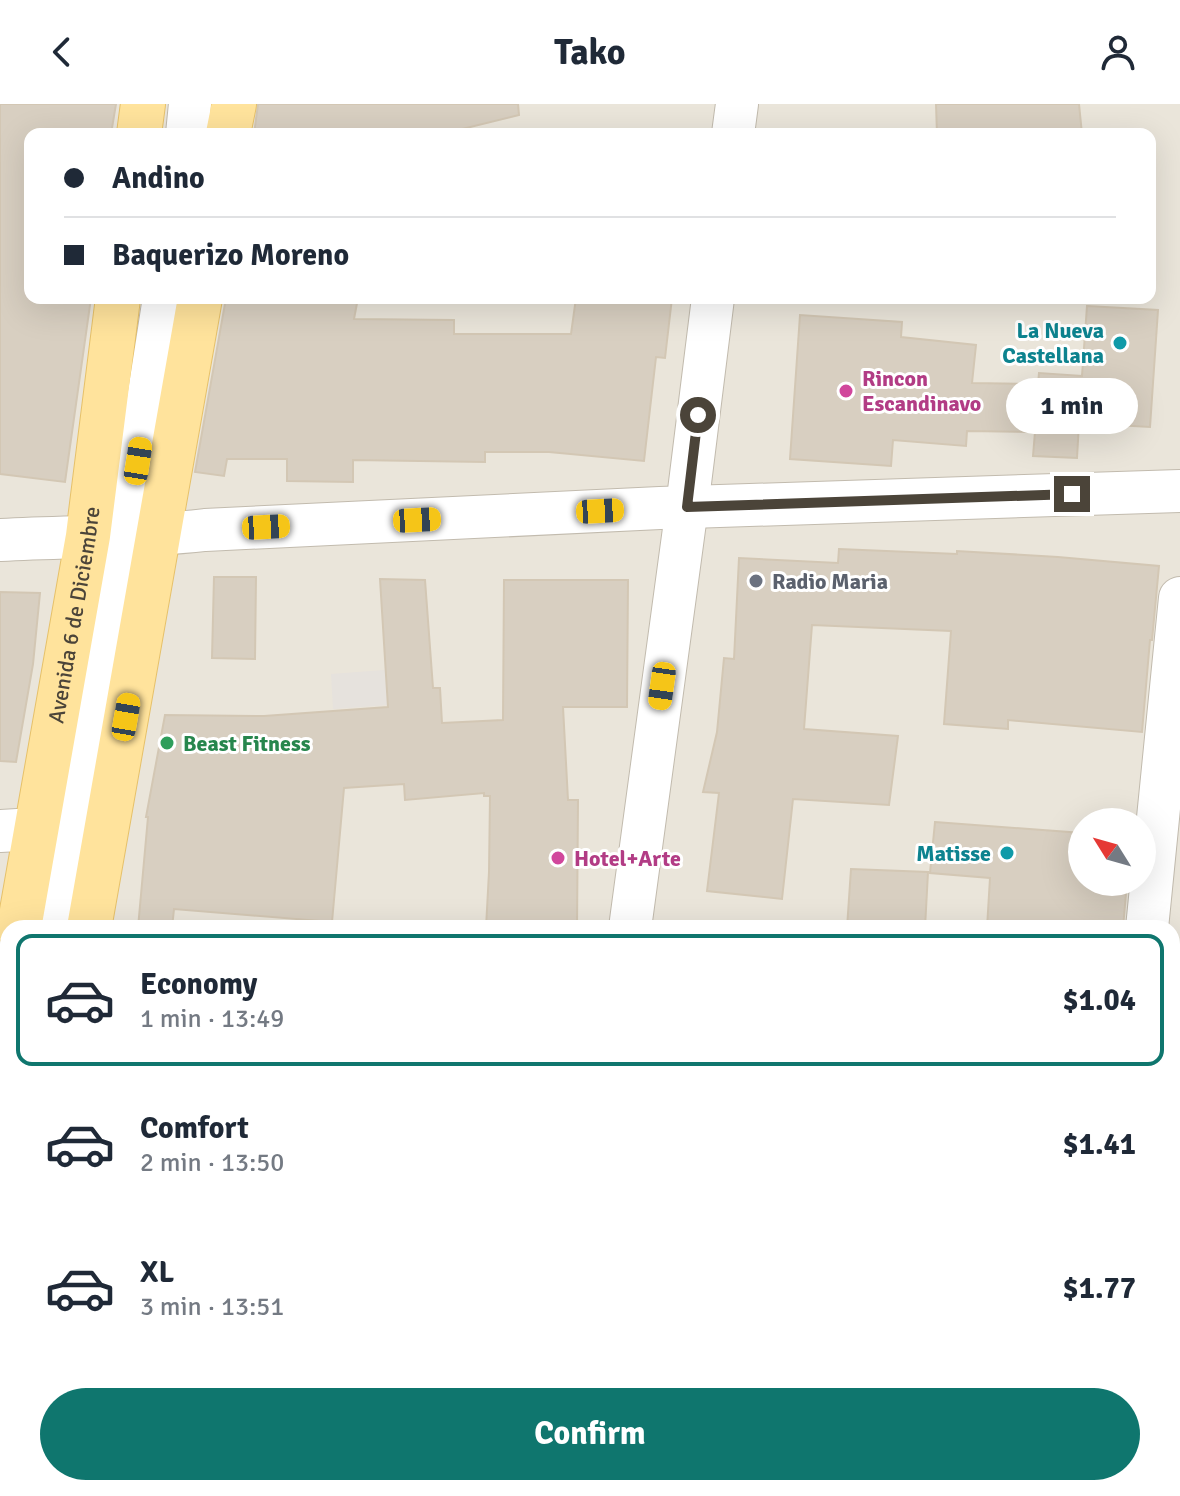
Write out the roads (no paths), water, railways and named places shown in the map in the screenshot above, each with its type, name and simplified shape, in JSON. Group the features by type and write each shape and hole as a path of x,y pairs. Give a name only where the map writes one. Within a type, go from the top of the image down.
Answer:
{"main road":[{"path":"140,128 143,104"},
{"path":"229,128 234,104"},
{"name":"Avenida 6 de Diciembre","path":"90,920 124,536 118,304"},
{"name":"Avenida 6 de Diciembre","path":"19,920 18,830 124,536 198,304"}],"street":[{"path":"188,128 190,104"},
{"path":"734,128 737,104"},
{"path":"61,920 163,304"},
{"path":"631,920 712,304"},
{"path":"0,540 687,507 1180,491"},
{"path":"1148,920 1180,598"}],"place":[{"name":"La Nueva Castellana","path":"1120,343"},
{"name":"Rincon Escandinavo","path":"846,391"},
{"name":"Radio Maria","path":"756,581"},
{"name":"Beast Fitness","path":"167,743"},
{"name":"Matisse","path":"1007,853"},
{"name":"Hotel+Arte","path":"558,858"}]}
